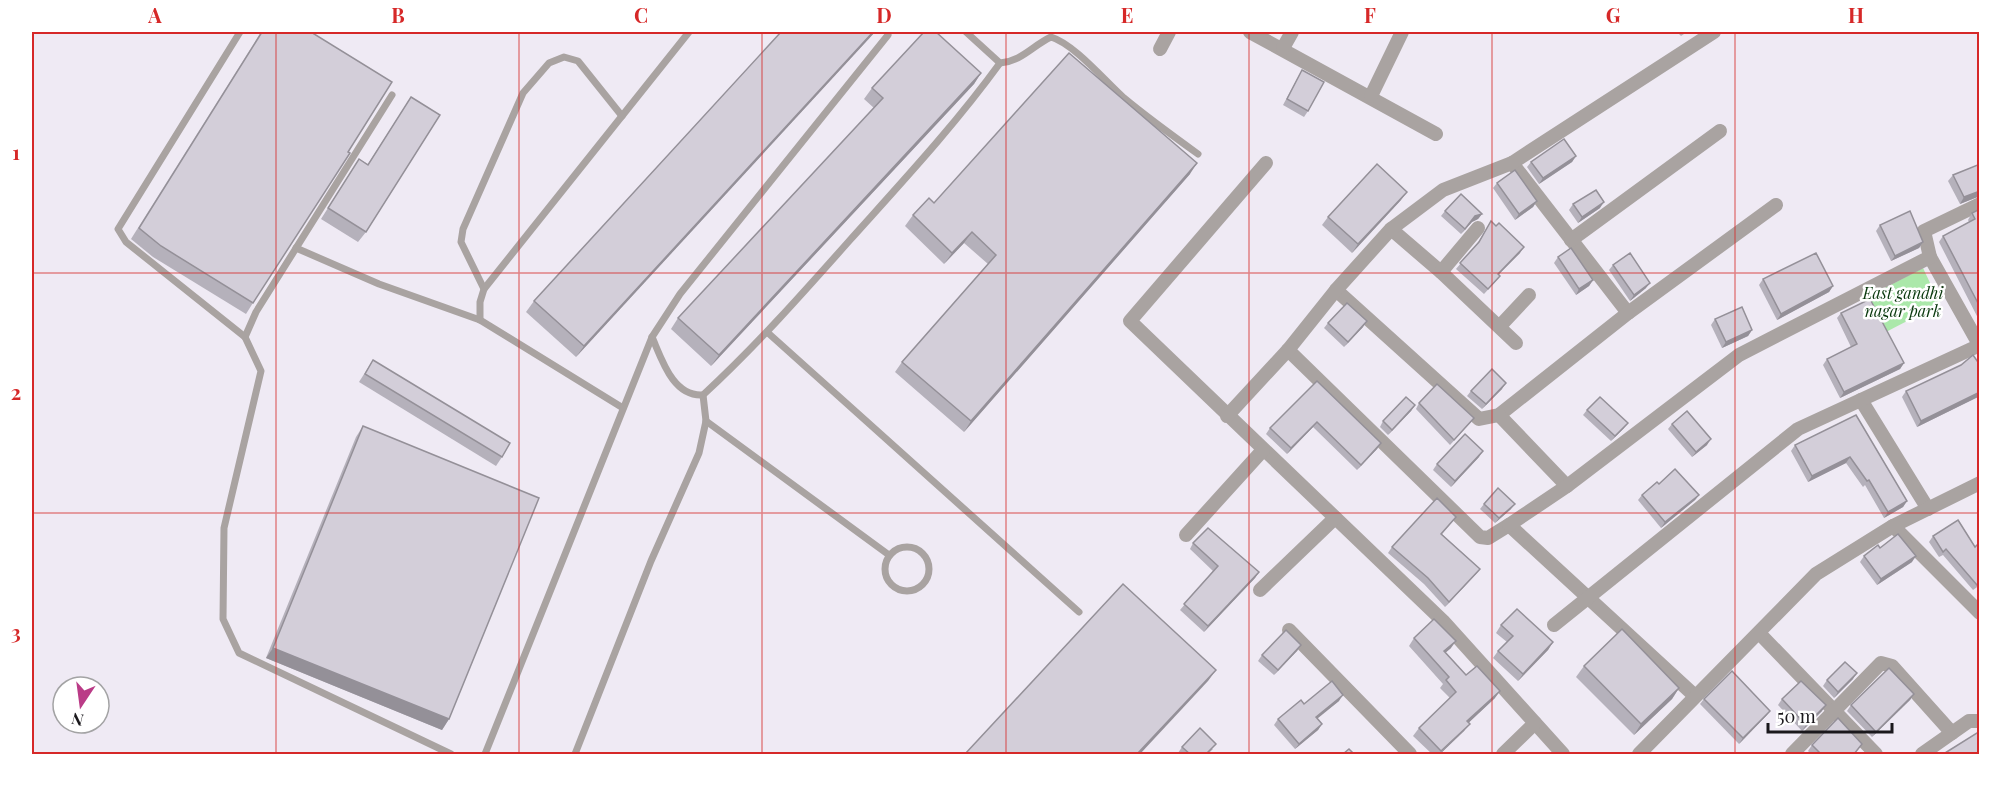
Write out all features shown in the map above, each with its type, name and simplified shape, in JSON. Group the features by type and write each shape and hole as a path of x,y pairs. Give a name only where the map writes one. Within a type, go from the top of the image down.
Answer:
{"street":[{"path":"1160,49 1169,32"},
{"path":"1250,32 1371,96 1436,134"},
{"path":"1283,48 1292,32"},
{"path":"1371,96 1402,32"},
{"path":"1227,416 1288,350 1336,290 1391,229 1443,190 1512,163 1714,32"},
{"path":"1571,240 1720,131"},
{"path":"1266,163 1130,321 1443,621 1563,754"},
{"path":"1512,163 1628,314"},
{"path":"1554,625 1798,429 1979,345 1930,256 1924,231 1980,204"},
{"path":"1336,290 1479,419 1499,415 1628,314 1776,205"},
{"path":"1441,272 1478,228"},
{"path":"1391,229 1441,272 1516,343"},
{"path":"1288,350 1480,537 1488,538 1567,486 1739,355 1930,256"},
{"path":"1500,326 1528,295"},
{"path":"1861,400 1928,509"},
{"path":"1499,415 1567,486"},
{"path":"1186,535 1263,450"},
{"path":"1639,754 1816,574 1893,526 1980,483"},
{"path":"1260,590 1335,518"},
{"path":"1509,525 1695,696"},
{"path":"1893,526 1977,608"},
{"path":"1289,630 1410,754"},
{"path":"1759,633 1876,754"},
{"path":"1792,754 1881,663 1888,663 1952,733"},
{"path":"1922,754 1969,721 1980,721"},
{"path":"1503,754 1535,723"}],"lane":[{"path":"240,32 118,229 126,242 245,338 261,371 224,528 223,618 234,647 239,653 452,754"},
{"path":"480,320 480,302 484,289 689,32"},
{"path":"966,32 1000,63 1011,62 1024,56 1039,42 1050,37 1065,42 1125,98 1198,154"},
{"path":"485,754 652,338 680,294 888,35"},
{"path":"484,289 460,242 463,229 523,93 549,63 564,57 578,61 622,116"},
{"path":"652,338 669,376 678,386 695,395 703,395 767,332 900,184 974,98 1000,63"},
{"path":"245,338 256,312 392,95"},
{"path":"296,248 379,284 480,320 623,408"},
{"path":"767,332 1079,612"},
{"path":"575,754 651,561 699,453 706,421 703,395"},
{"path":"706,421 889,555"},
{"path":"901,547 915,548 922,552 929,564 927,578 923,584 910,591 890,583 885,569 889,555 901,547"}],"green space":[{"name":"East gandhi nagar park","path":"1923,268 1940,304 1884,333 1865,298"}],"building":[{"path":"262,32 311,32 392,82 348,152 350,153 253,303 161,246 139,228"},
{"path":"781,32 873,32 584,346 534,301"},
{"path":"924,32 936,32 981,73 719,355 678,318 883,98 872,88"},
{"path":"1069,53 1197,163 971,421 902,362 996,255 972,232 952,253 913,215 929,198 934,203"},
{"path":"1302,70 1324,82 1308,111 1287,99"},
{"path":"411,97 440,115 366,232 328,208 359,159 368,165"},
{"path":"1564,139 1576,156 1543,178 1531,162"},
{"path":"1377,164 1407,192 1358,244 1328,217"},
{"path":"1980,164 1980,191 1964,197 1953,175"},
{"path":"1515,170 1537,201 1519,214 1497,183"},
{"path":"1596,190 1604,202 1582,217 1573,204"},
{"path":"1461,194 1482,214 1475,216 1465,229 1445,211"},
{"path":"1980,209 1980,307 1943,236 1975,219 1972,213"},
{"path":"1910,211 1923,242 1895,256 1880,225"},
{"path":"1491,221 1496,226 1499,223 1524,247 1498,274 1500,276 1488,289 1460,263 1479,242"},
{"path":"1571,248 1593,280 1579,289 1558,257"},
{"path":"1630,253 1650,283 1634,295 1613,265"},
{"path":"1816,253 1833,286 1781,314 1763,279"},
{"path":"1870,299 1904,363 1844,392 1827,359 1857,344 1841,313"},
{"path":"1347,303 1367,321 1348,342 1328,323"},
{"path":"1742,307 1752,330 1726,342 1715,319"},
{"path":"1973,355 1980,365 1980,392 1921,421 1906,391 1961,365"},
{"path":"373,360 510,443 502,457 365,374"},
{"path":"1492,369 1506,383 1486,404 1471,391"},
{"path":"1317,381 1381,443 1361,465 1317,422 1291,448 1270,428"},
{"path":"1437,384 1474,418 1454,440 1419,403"},
{"path":"1406,397 1415,405 1392,430 1383,421"},
{"path":"1600,397 1628,423 1615,436 1587,410"},
{"path":"1687,411 1711,439 1696,452 1672,424"},
{"path":"1856,415 1907,501 1888,512 1869,480 1867,481 1850,457 1812,476 1795,445"},
{"path":"363,426 539,498 449,719 273,648"},
{"path":"1465,434 1483,451 1455,481 1437,464"},
{"path":"1675,469 1699,495 1665,522 1642,495 1657,482 1659,484"},
{"path":"1498,488 1515,504 1499,518 1484,504"},
{"path":"1437,498 1456,517 1441,534 1480,569 1449,602 1428,578 1392,547"},
{"path":"1958,520 1975,547 1978,544 1980,546 1980,583 1977,585 1946,549 1943,552 1933,536"},
{"path":"1208,528 1259,572 1208,626 1184,604 1218,566 1193,543"},
{"path":"1898,534 1916,556 1881,579 1864,556 1878,545 1880,548"},
{"path":"1123,584 1216,670 1137,754 965,754"},
{"path":"1517,609 1553,642 1523,674 1498,651 1513,636 1501,625"},
{"path":"1434,619 1456,641 1444,651 1466,675 1477,666 1500,691 1467,721 1470,724 1441,751 1419,728 1456,692 1446,680 1449,677 1414,638"},
{"path":"1622,629 1679,688 1641,724 1584,666"},
{"path":"1286,630 1301,645 1278,670 1262,655"},
{"path":"1845,662 1857,673 1838,692 1827,680"},
{"path":"1889,668 1914,694 1876,732 1851,705"},
{"path":"1732,671 1770,711 1743,738 1704,699"},
{"path":"1332,681 1343,695 1316,717 1322,724 1299,744 1278,719 1301,700 1304,704"},
{"path":"1801,681 1826,705 1806,725 1782,699"},
{"path":"1838,718 1862,744 1854,754 1821,754 1812,745"},
{"path":"1200,728 1216,744 1206,754 1190,754 1182,747"},
{"path":"1980,731 1980,754 1945,753"},
{"path":"1349,749 1354,754 1343,754"}]}
